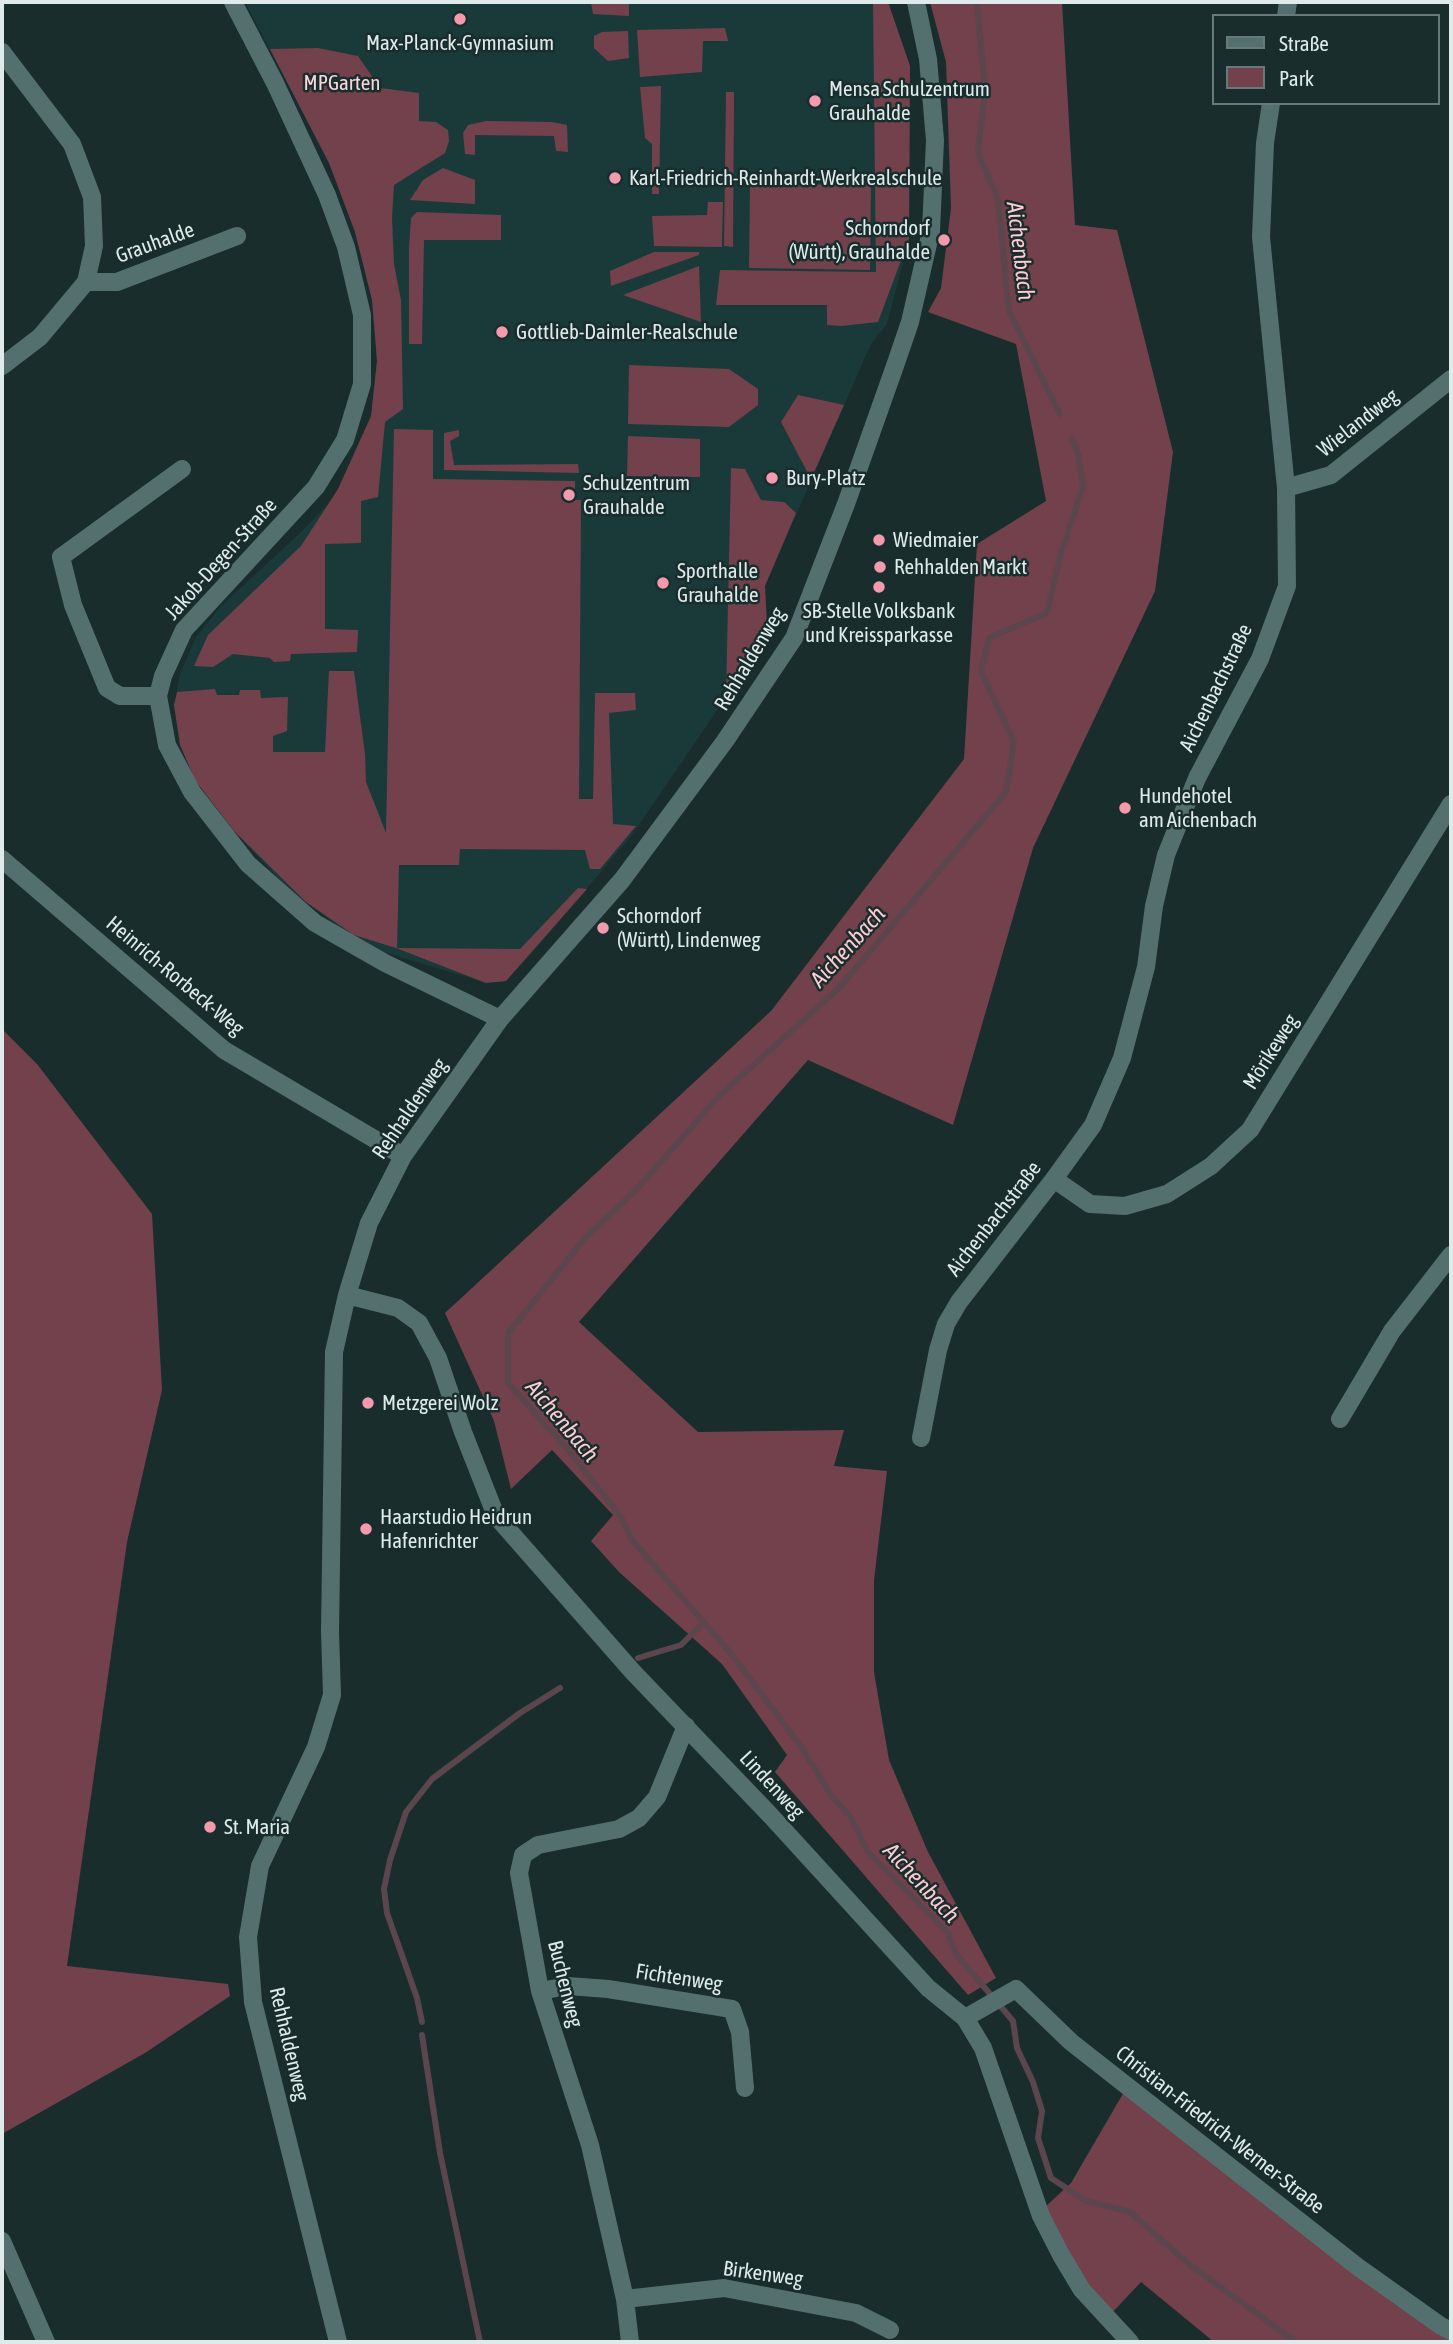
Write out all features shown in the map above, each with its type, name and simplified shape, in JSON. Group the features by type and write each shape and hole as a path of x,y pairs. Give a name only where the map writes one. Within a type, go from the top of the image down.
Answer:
{"street":[{"name":"Jakob-Degen-Straße","path":"233,2 275,83 327,195 346,247 362,315 362,384 345,440 316,487 184,630 163,676 158,696 167,745 192,792 248,864 315,923 385,963 499,1019"},
{"name":"Rehhaldenweg","path":"338,2342 253,2002 248,1937 260,1866 316,1747 332,1695 330,1632 334,1352 347,1295 369,1223 402,1156 499,1019 622,880 725,741 794,638 808,606 910,322 931,231 935,140 928,59 916,2"},
{"path":"2,52 72,144 92,197 94,246 86,282 40,337 2,366"},
{"name":"Aichenbachstraße","path":"921,1438 946,1324 973,1283 1093,1125 1122,1058 1146,967 1154,906 1166,855 1196,778 1260,659 1287,586 1286,488 1261,237 1265,143 1271,105"},
{"name":"Grauhalde","path":"86,282 117,282 237,236"},
{"name":"Wielandweg","path":"1286,488 1331,475 1451,379"},
{"path":"158,696 120,696 107,688 73,605 61,557 182,469"},
{"name":"Mörikeweg","path":"1054,1179 1090,1204 1125,1206 1167,1194 1211,1166 1250,1130 1451,804"},
{"name":"Heinrich-Rorbeck-Weg","path":"2,859 225,1050 402,1156"},
{"path":"1340,1419 1392,1331 1451,1255"},
{"name":"Lindenweg","path":"347,1295 398,1308 419,1323 438,1358 496,1516 599,1634 928,1988 965,2018 983,2048 1041,2216 1060,2255 1082,2290 1130,2342"},
{"name":"Buchenweg","path":"630,2342 625,2299 590,2146 540,1991 519,1874 523,1856 538,1845 619,1829 639,1818 657,1797 686,1726"},
{"name":"Fichtenweg","path":"540,1991 568,1986 608,1989 732,2009 740,2032 745,2088"},
{"name":"Christian-Friedrich-Werner-Straße","path":"965,2018 1016,1989 1071,2042 1358,2267 1451,2331"},
{"path":"2,2241 46,2342"},
{"name":"Birkenweg","path":"625,2299 724,2288 856,2313 890,2330"}],"shaded area":[{"name":"Schulzentrum Grauhalde","path":"245,2 888,2 910,66 909,239 887,324 871,344 765,586 767,624 750,662 632,835 506,981 486,983 384,952 338,926 287,888 234,831 195,780 180,745 174,705 180,674 196,637 221,606 331,501 351,468 371,416 377,361 372,300 355,232 329,163"}],"green space":[{"path":"591,2 629,2 629,16 593,14"},
{"path":"873,2 888,2 910,66 909,239 878,322 827,325 827,305 716,305 720,270 876,272"},
{"path":"930,2 1062,2 1075,225 1117,230 1173,452 1155,591 1033,848 953,1125 808,1060 579,1322 698,1432 844,1430 834,1466 887,1471 874,1580 874,1672 889,1760 928,1852 996,1978 968,1995 775,1772 787,1755 722,1664 619,1572 591,1541 613,1515 552,1450 511,1489 494,1421 445,1313 771,1011 964,759 977,544 1046,501 1016,344 928,312 941,288 951,208 946,62"},
{"path":"725,28 728,41 703,41 702,72 640,77 637,30"},
{"path":"628,31 629,58 608,61 594,48 594,36 602,32"},
{"name":"MPGarten","path":"318,48 358,56 380,88 419,93 419,121 436,122 448,130 449,141 445,153 394,185 392,218 394,264 401,300 403,409 385,422 378,497 361,501 361,543 325,544 325,629 358,630 357,652 291,654 290,661 274,662 270,658 233,654 213,667 194,666 208,635 301,546 338,489 371,416 377,361 372,300 355,232 329,163 270,49"},
{"path":"661,86 659,194 652,194 652,144 645,138 640,87"},
{"path":"726,92 734,92 733,247 724,246"},
{"path":"486,121 552,122 567,125 568,152 556,151 554,136 475,135 475,155 465,154 463,133 468,125"},
{"path":"443,168 475,180 475,204 410,200 423,180"},
{"path":"871,184 870,270 749,268 750,185"},
{"path":"708,202 723,202 722,247 654,246 652,216 707,215"},
{"path":"417,212 501,215 501,240 424,240 422,344 409,344 409,248 411,218"},
{"path":"654,252 699,252 699,255 611,286 610,271"},
{"path":"699,266 701,322 623,295"},
{"path":"629,365 729,369 758,389 758,405 729,427 628,424"},
{"path":"798,395 844,405 811,479 781,422"},
{"path":"394,429 433,430 433,479 575,481 575,500 581,500 579,799 593,799 595,693 635,693 636,710 609,713 613,824 636,826 600,869 590,869 585,850 460,849 459,865 399,865 397,948 520,949 578,888 587,889 506,981 486,983 396,948 354,935 306,902 234,831 195,780 180,745 174,705 177,692 215,689 217,695 239,695 240,690 260,690 261,698 288,697 287,731 273,736 273,752 325,752 329,671 354,671 366,782 386,833"},
{"path":"459,430 459,436 450,441 454,465 578,464 579,473 444,470 444,433"},
{"path":"628,436 700,439 700,477 627,476"},
{"path":"731,468 745,469 761,500 784,502 796,513 765,586 767,624 726,696"},
{"path":"2,1029 37,1064 152,1214 162,1390 127,1542 67,1966 228,1984 230,1996 145,2053 2,2134"},
{"path":"1128,2085 1451,2330 1451,2342 1214,2342 1141,2282 1109,2316 1085,2286 1044,2208 1071,2183"}],"waterway":[{"name":"Aichenbach","path":"977,2 985,92 978,152 998,200 1009,311 1060,414"},
{"name":"Aichenbach","path":"1072,439 1078,453 1083,486 1060,557 1047,613 989,638 981,671 1014,742 1006,792 839,988 719,1096 635,1191 586,1237 508,1333 508,1383 568,1450 621,1517 632,1540 734,1657 800,1745 833,1798 850,1816 868,1852 948,1933 956,1954 1013,2021 1017,2048 1033,2082 1042,2111 1038,2138 1051,2178 1086,2201 1130,2212 1190,2265 1296,2342"},
{"path":"638,1658 681,1645 703,1623"},
{"path":"422,2022 417,1998 387,1913 384,1889 390,1860 406,1812 432,1779 520,1713 560,1688"},
{"path":"422,2035 440,2153 480,2342"}],"place":[{"name":"Max-Planck-Gymnasium","path":"460,19"},
{"name":"Mensa Schulzentrum Grauhalde","path":"815,101"},
{"name":"Karl-Friedrich-Reinhardt-Werkrealschule","path":"615,178"},
{"name":"Schorndorf (Württ), Grauhalde","path":"944,240"},
{"name":"Gottlieb-Daimler-Realschule","path":"502,332"},
{"name":"Bury-Platz","path":"772,478"},
{"name":"Schulzentrum Grauhalde","path":"569,495"},
{"name":"Wiedmaier","path":"879,540"},
{"name":"Rehhalden Markt","path":"880,567"},
{"name":"Sporthalle Grauhalde","path":"663,583"},
{"name":"SB-Stelle Volksbank und Kreissparkasse","path":"879,587"},
{"name":"Hundehotel am Aichenbach","path":"1125,808"},
{"name":"Schorndorf (Württ), Lindenweg","path":"603,928"},
{"name":"Metzgerei Wolz","path":"368,1403"},
{"name":"Haarstudio Heidrun Hafenrichter","path":"366,1529"},
{"name":"St. Maria","path":"210,1827"}]}
